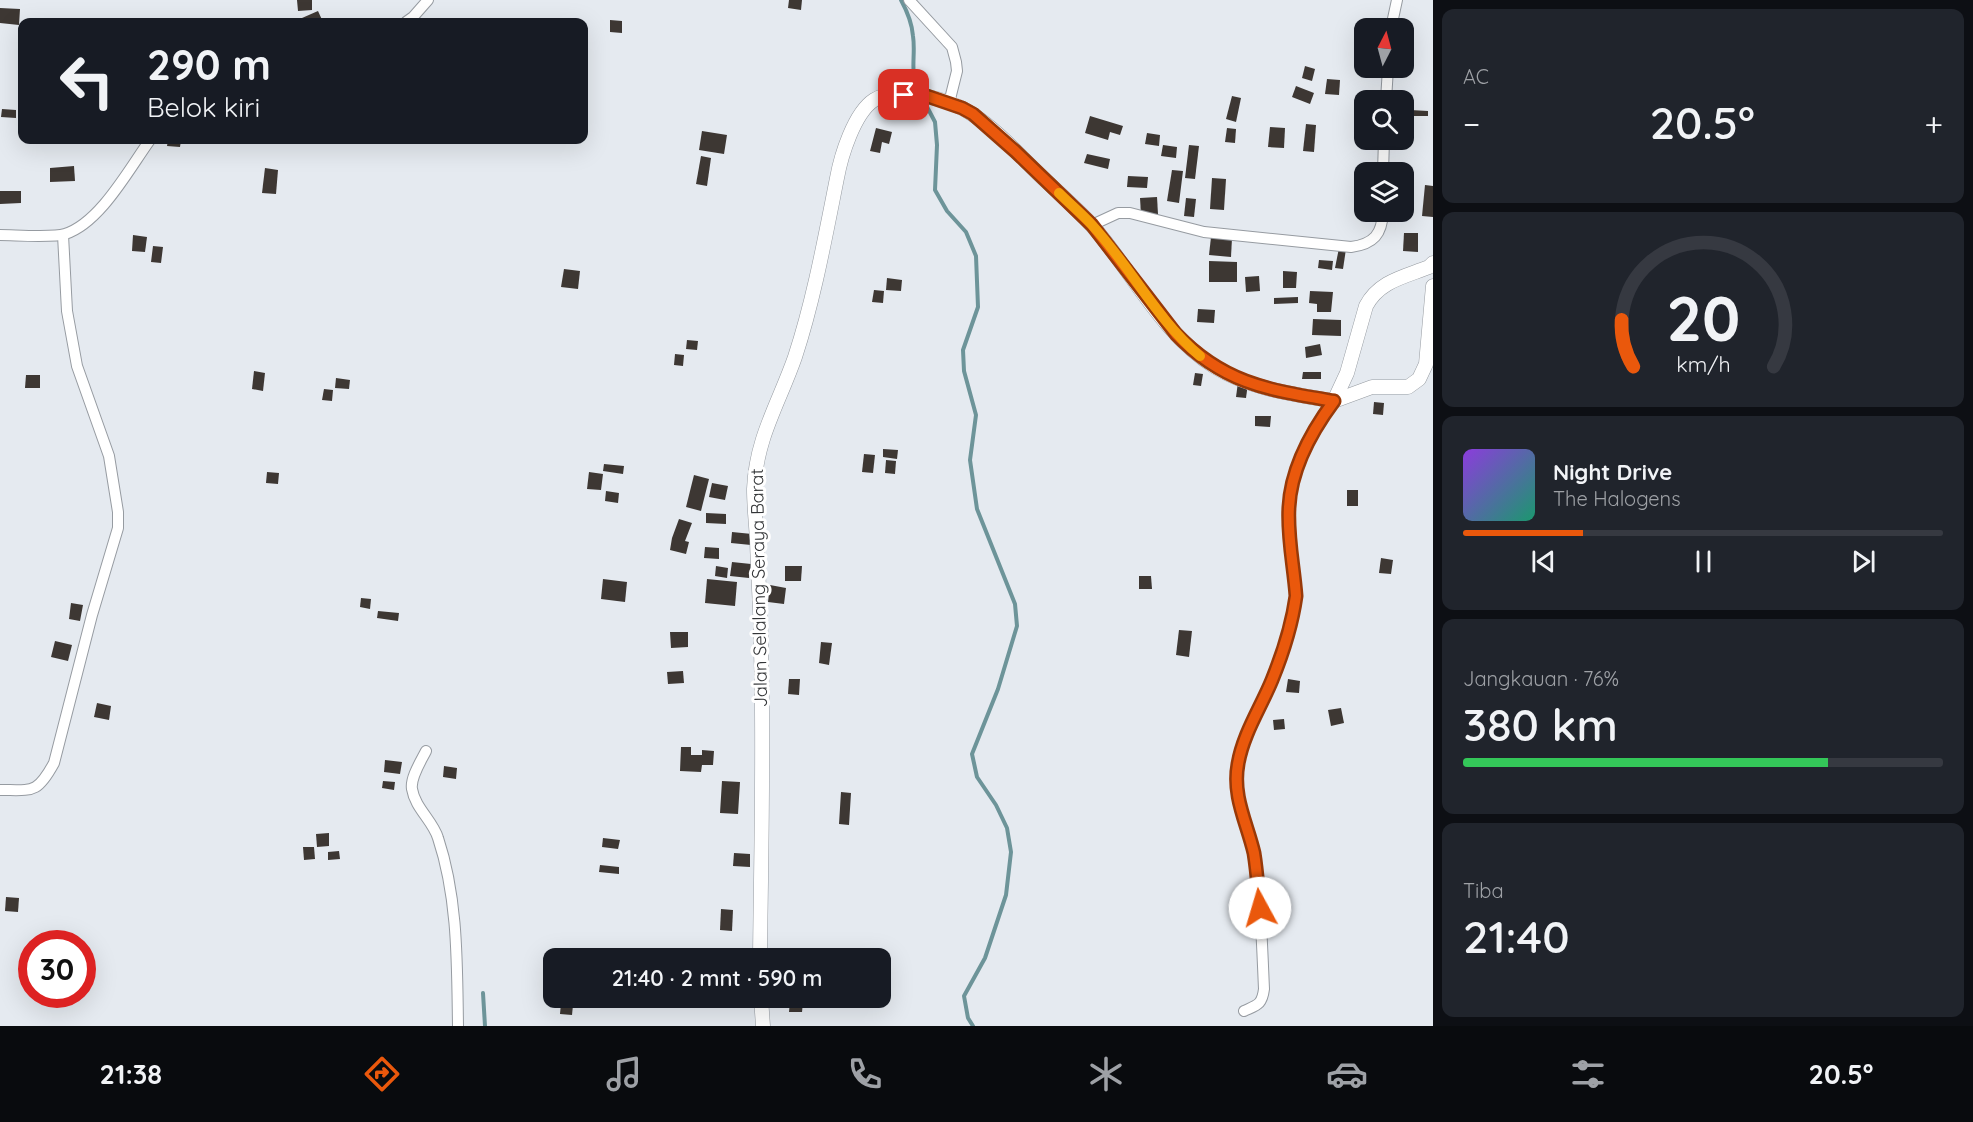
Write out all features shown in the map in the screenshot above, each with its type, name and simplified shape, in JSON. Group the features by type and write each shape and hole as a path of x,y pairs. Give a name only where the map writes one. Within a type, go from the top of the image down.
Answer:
{"street":[{"path":"412,18 428,0"},
{"path":"909,0 951,47 957,71 949,103"},
{"path":"1393,18 1397,0"},
{"name":"Jalan Selalang Seraya Barat","path":"760,948 761,651 754,489 759,449 794,361 805,324 840,161 854,128 868,105 886,96 924,95 973,114 1092,225 1176,334 1188,346 1214,366 1258,387 1334,401"},
{"path":"0,235 63,234 84,224 100,207 147,144"},
{"path":"1092,225 1108,216 1130,213 1204,232 1351,247 1371,242 1381,222"},
{"path":"0,790 32,790 44,781 54,763 88,627 118,528 118,512 109,456 77,366 67,311 63,234"},
{"path":"1244,1011 1257,1006 1263,999 1264,989 1254,854 1239,804 1236,780 1238,763 1248,734 1273,679 1294,610 1296,596 1289,508 1294,476 1314,431 1334,401 1347,373 1371,296 1385,283 1429,267 1433,263"},
{"path":"1334,401 1372,387 1408,387 1419,379 1426,364 1433,286"},
{"path":"426,751 411,788 422,812 436,832 449,879 456,948 458,1026"},
{"path":"762,1008 763,1026"}],"building":[{"path":"297,0 312,0 312,10 298,11"},
{"path":"789,0 802,0 801,10 788,8"},
{"path":"0,8 20,9 18,25 0,23"},
{"path":"318,11 321,18 302,18"},
{"path":"610,20 622,21 622,33 610,32"},
{"path":"1305,66 1315,69 1312,81 1302,78"},
{"path":"1327,79 1340,80 1339,95 1325,94"},
{"path":"1296,86 1314,93 1310,104 1292,97"},
{"path":"1232,96 1241,98 1236,122 1226,119"},
{"path":"2,109 16,110 16,118 1,117"},
{"path":"1414,110 1428,111 1428,116 1414,116"},
{"path":"1090,116 1123,126 1120,135 1110,132 1108,140 1085,133"},
{"path":"1306,124 1316,125 1314,152 1303,151"},
{"path":"1270,127 1285,128 1284,148 1268,147"},
{"path":"876,128 892,132 889,144 882,142 880,153 870,151"},
{"path":"1227,128 1236,129 1235,143 1225,142"},
{"path":"702,131 727,135 724,154 699,150"},
{"path":"1147,133 1160,135 1159,146 1145,144"},
{"path":"167,144 180,144 180,147 167,146"},
{"path":"1163,145 1177,147 1176,158 1161,156"},
{"path":"1189,145 1199,146 1195,179 1185,178"},
{"path":"1087,154 1110,159 1108,169 1084,163"},
{"path":"701,156 711,158 707,186 696,184"},
{"path":"74,166 75,181 50,182 50,168"},
{"path":"265,168 278,170 276,194 262,193"},
{"path":"1172,170 1183,171 1179,203 1167,201"},
{"path":"1128,176 1148,177 1147,188 1127,187"},
{"path":"1212,178 1226,179 1224,210 1210,209"},
{"path":"1425,185 1433,186 1433,217 1422,216"},
{"path":"0,191 21,191 21,203 0,204"},
{"path":"1157,197 1158,214 1141,215 1140,198"},
{"path":"1186,198 1196,199 1194,217 1184,216"},
{"path":"1404,233 1418,233 1418,252 1403,251"},
{"path":"133,235 147,237 145,252 132,251"},
{"path":"1211,237 1232,238 1231,257 1209,255"},
{"path":"153,246 163,247 161,263 151,262"},
{"path":"1339,248 1346,249 1343,269 1335,268"},
{"path":"1319,260 1333,261 1332,270 1318,268"},
{"path":"1209,261 1237,262 1237,282 1209,282"},
{"path":"564,269 580,271 578,289 561,287"},
{"path":"1283,271 1297,272 1296,288 1283,288"},
{"path":"1259,276 1260,291 1246,292 1245,277"},
{"path":"887,278 902,280 901,291 886,290"},
{"path":"874,290 884,291 883,303 872,302"},
{"path":"1310,291 1333,292 1331,312 1317,312 1317,304 1309,303"},
{"path":"1298,297 1298,303 1274,304 1274,298"},
{"path":"1198,309 1215,310 1214,323 1197,322"},
{"path":"1313,319 1341,320 1341,336 1312,335"},
{"path":"687,340 698,341 697,350 686,349"},
{"path":"1320,344 1322,355 1306,358 1305,347"},
{"path":"675,354 684,355 683,366 674,365"},
{"path":"254,371 265,373 263,391 252,389"},
{"path":"1303,372 1321,372 1321,379 1302,379"},
{"path":"1195,373 1203,374 1201,386 1193,385"},
{"path":"26,375 40,375 40,388 25,388"},
{"path":"336,378 350,380 349,389 335,388"},
{"path":"1238,382 1248,383 1246,398 1236,397"},
{"path":"324,389 333,390 332,401 322,400"},
{"path":"1374,402 1384,403 1383,415 1373,414"},
{"path":"1255,416 1271,416 1270,427 1255,426"},
{"path":"883,449 898,450 897,459 883,457"},
{"path":"864,454 875,455 873,473 862,472"},
{"path":"886,460 896,461 895,474 885,473"},
{"path":"604,464 624,466 623,474 603,471"},
{"path":"267,472 279,473 278,484 266,483"},
{"path":"589,472 603,474 601,490 587,489"},
{"path":"694,475 709,479 701,511 686,507"},
{"path":"712,483 728,486 725,500 709,497"},
{"path":"1347,490 1358,490 1358,506 1347,506"},
{"path":"606,491 619,493 618,503 605,501"},
{"path":"706,513 726,514 726,524 706,523"},
{"path":"679,519 692,523 685,541 689,542 686,554 670,550"},
{"path":"732,532 752,534 751,545 731,543"},
{"path":"705,547 719,548 719,559 704,558"},
{"path":"1381,558 1393,560 1391,574 1379,573"},
{"path":"732,562 751,564 749,578 730,576"},
{"path":"716,566 728,568 727,578 715,576"},
{"path":"785,566 802,566 801,581 785,581"},
{"path":"1139,576 1151,576 1152,589 1139,589"},
{"path":"603,579 627,582 625,602 601,599"},
{"path":"707,579 737,582 735,606 705,603"},
{"path":"770,585 786,588 784,604 768,602"},
{"path":"361,598 371,599 370,609 360,607"},
{"path":"71,603 83,605 80,621 69,619"},
{"path":"378,611 399,613 398,621 377,618"},
{"path":"1179,630 1192,631 1189,657 1176,655"},
{"path":"670,632 688,632 688,647 671,648"},
{"path":"55,641 72,645 68,661 51,657"},
{"path":"821,642 832,643 829,665 819,663"},
{"path":"683,671 684,683 668,684 667,672"},
{"path":"789,679 800,679 799,695 788,694"},
{"path":"1288,679 1300,681 1299,693 1286,692"},
{"path":"97,703 111,706 109,720 94,717"},
{"path":"1341,708 1344,723 1331,726 1328,710"},
{"path":"1284,719 1285,729 1274,730 1273,720"},
{"path":"681,747 691,747 691,755 702,755 702,750 714,751 713,765 702,765 701,772 680,771"},
{"path":"385,760 402,762 400,774 384,772"},
{"path":"444,766 457,768 456,779 443,777"},
{"path":"383,781 395,782 394,790 382,788"},
{"path":"722,781 740,782 738,814 720,813"},
{"path":"841,792 851,793 849,825 839,824"},
{"path":"329,833 329,846 317,847 316,834"},
{"path":"603,838 620,840 618,849 602,847"},
{"path":"303,847 314,847 315,859 304,860"},
{"path":"339,851 340,859 328,860 328,852"},
{"path":"734,853 750,854 750,867 733,866"},
{"path":"600,865 619,867 619,874 599,872"},
{"path":"6,897 19,898 18,912 5,911"},
{"path":"721,909 733,910 732,931 720,930"},
{"path":"561,1008 573,1008 572,1015 560,1014"},
{"path":"789,1008 802,1008 802,1012 789,1012"}],"waterway":[{"path":"901,0 912,26 914,77 919,91"},
{"path":"924,101 935,122 937,145 935,190 947,211 966,232 976,256 978,307 963,350 964,371 976,415 970,460 977,509 1015,604 1017,626 998,689 972,754 977,777 996,805 1007,828 1011,852 1006,895 985,958 964,996 968,1018 973,1026"},
{"path":"483,993 485,1026"}],"slow traffic":[{"path":"1059,193 1092,225 1176,334 1200,356"}],"route":[{"path":"904,95 924,95 973,114 1092,225 1176,334 1214,366 1258,387 1334,401 1314,431 1294,476 1289,508 1296,596 1294,610 1273,679 1248,734 1238,763 1237,794 1254,854 1260,908"}]}
